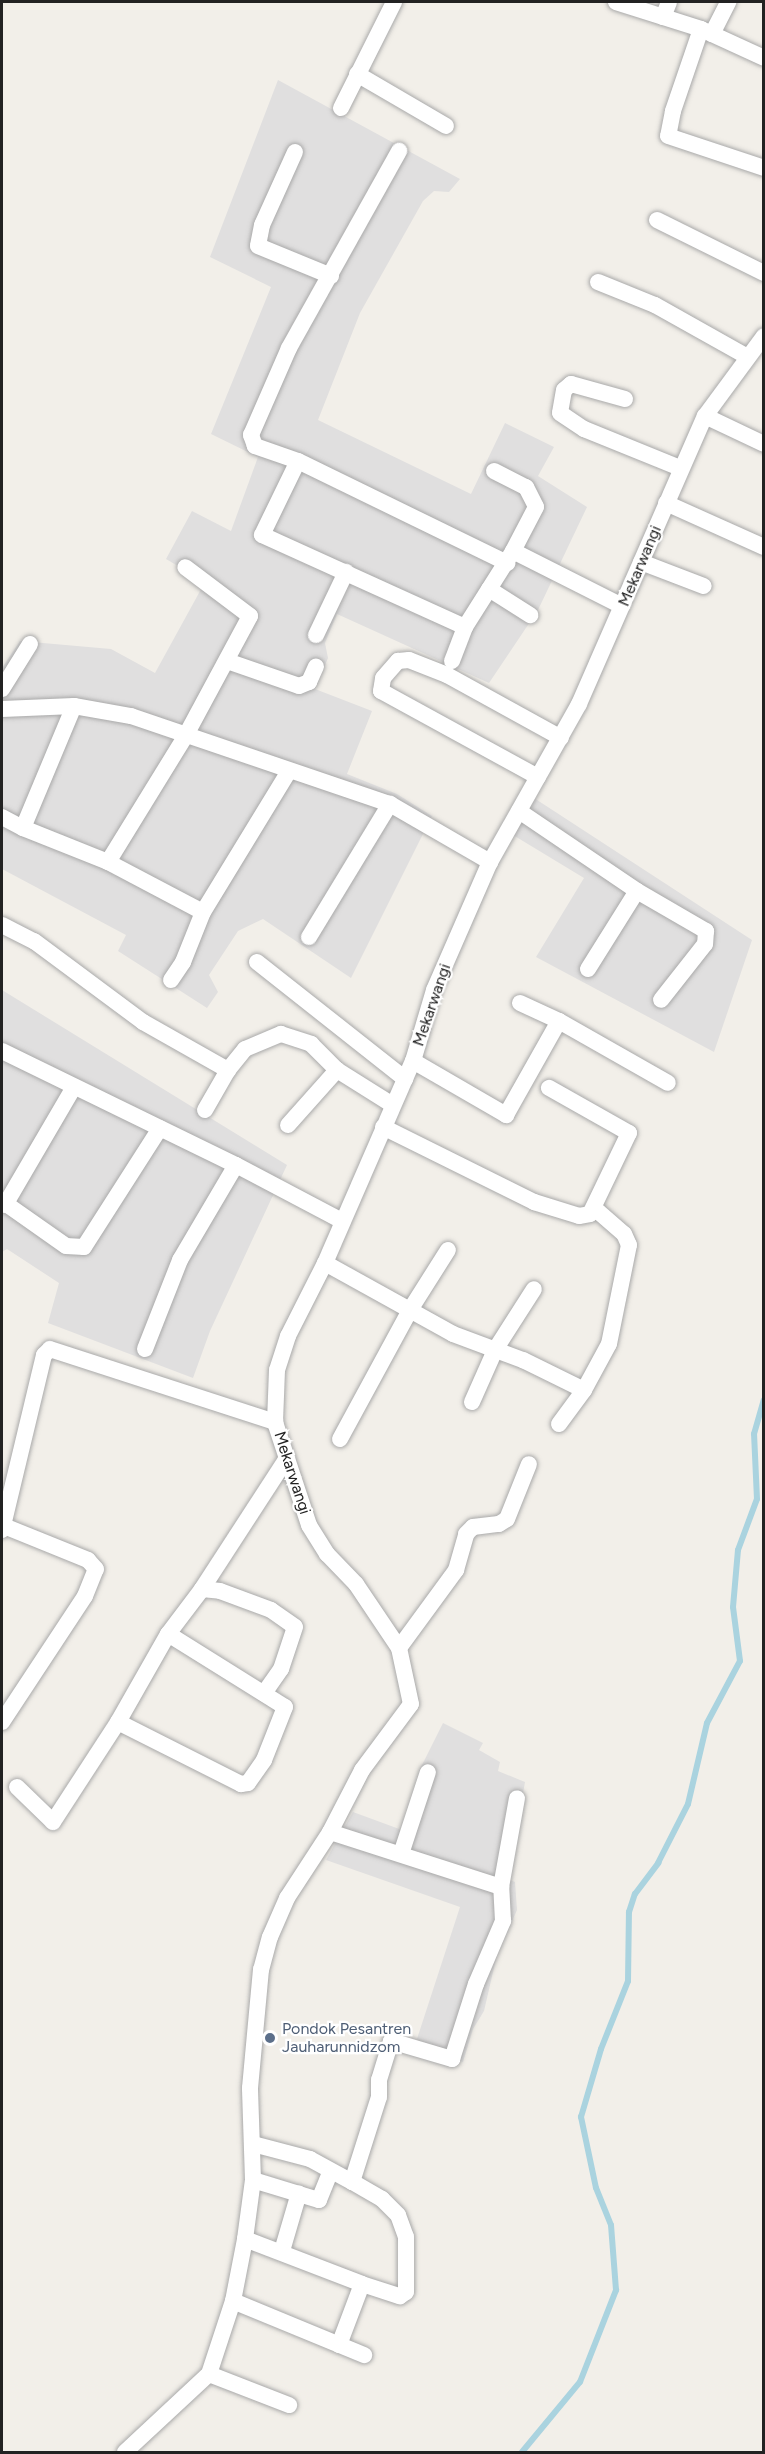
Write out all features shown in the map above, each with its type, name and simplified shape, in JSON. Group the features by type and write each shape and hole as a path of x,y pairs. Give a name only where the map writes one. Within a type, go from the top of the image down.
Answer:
{"street":[{"path":"341,108 394,2"},
{"path":"616,2 666,9 707,32 764,58"},
{"path":"728,2 707,32 673,111 668,136 764,168"},
{"path":"357,74 447,126"},
{"path":"399,151 290,348 250,435 255,446 298,461 622,606"},
{"path":"295,152 262,225 258,246 331,276"},
{"path":"657,220 764,273"},
{"path":"598,282 655,305 746,356"},
{"name":"Mekarwangi","path":"330,1832 362,1770 411,1704 409,1684 399,1648 356,1584 327,1554 309,1526 275,1422 277,1370 288,1336 325,1263 391,1104 413,1061 434,990 490,861 561,738 705,416 746,356 764,336"},
{"path":"625,399 571,384 564,390 560,412 584,429 680,468"},
{"path":"705,416 764,444"},
{"path":"298,461 262,535 465,627"},
{"path":"452,661 465,627 510,557 536,507 526,487 494,471"},
{"path":"666,503 764,547"},
{"path":"641,562 704,586"},
{"path":"108,862 186,735 250,616 185,567"},
{"path":"316,635 346,572"},
{"path":"489,589 530,615"},
{"path":"2,688 30,645"},
{"path":"538,777 381,691 383,678 398,661 409,660 447,675 561,738"},
{"path":"226,661 299,686 309,682 316,666"},
{"path":"23,828 74,706"},
{"path":"2,709 74,706 131,716 390,804 490,861"},
{"path":"171,980 183,962 203,912 289,771"},
{"path":"309,937 390,804"},
{"path":"519,811 637,891 706,931 705,944 661,1000"},
{"path":"2,817 23,828 108,862 203,912"},
{"path":"588,969 637,891"},
{"path":"2,925 34,941 143,1022 228,1070"},
{"path":"256,962 405,1078"},
{"path":"520,1003 559,1021 668,1083"},
{"path":"413,1061 506,1115 559,1021"},
{"path":"205,1110 228,1070 245,1049 281,1034 311,1044 337,1070 391,1104"},
{"path":"2,1051 236,1165 342,1221"},
{"path":"288,1125 337,1070"},
{"path":"74,1087 3,1203 66,1246 84,1247 160,1128"},
{"path":"383,1127 534,1202 579,1216 595,1209 629,1133 549,1088"},
{"path":"146,1349 180,1260 236,1165"},
{"path":"559,1424 584,1390 609,1344 629,1245 624,1234 595,1209"},
{"path":"340,1439 410,1311 448,1250"},
{"path":"325,1263 465,1340 495,1350 584,1390"},
{"path":"472,1402 495,1350 534,1289"},
{"path":"2,1722 84,1596 96,1569 88,1560 3,1528 44,1355 50,1349 275,1422"},
{"path":"17,1787 53,1822 118,1722 168,1634 202,1589 287,1458"},
{"path":"399,1648 456,1570 466,1534 474,1527 499,1524 507,1519 529,1464"},
{"path":"202,1589 220,1591 271,1610 295,1627 281,1669 265,1692"},
{"path":"118,1722 237,1782 248,1783 264,1760 285,1712 285,1707 265,1692 168,1634"},
{"path":"401,1854 428,1772"},
{"path":"352,2182 379,2097 379,2080 391,2041 452,2059 476,1984 503,1921 501,1887 516,1798"},
{"path":"124,2452 209,2374 233,2301 254,2180 250,2088 261,1970 278,1918 330,1832 501,1887"},
{"path":"245,2238 362,2284 404,2294 406,2237 394,2208 310,2159 253,2144"},
{"path":"254,2180 319,2200 332,2171"},
{"path":"282,2251 299,2193"},
{"path":"339,2345 362,2284"},
{"path":"233,2301 364,2355"},
{"path":"209,2374 289,2405"}],"shaded area":[{"path":"278,80 460,179 449,192 434,191 423,201 360,313 318,420 471,494 505,423 554,447 538,476 587,507 538,610 489,683 337,614 325,643 328,658 315,689 372,711 347,774 397,794 432,816 351,978 263,919 238,931 209,975 218,992 207,1008 118,951 126,935 2,869 2,668 20,641 111,649 155,673 205,582 166,559 192,511 231,531 258,457 211,434 271,287 210,257"},
{"path":"534,798 752,940 714,1052 536,957 584,878 513,835"},
{"path":"2,990 287,1165 210,1331 193,1378 48,1323 59,1283 7,1249 2,1252"},
{"path":"443,1723 483,1743 479,1750 500,1762 498,1771 525,1782 508,1879 515,1882 517,1910 497,1955 484,2011 473,2029 463,2062 415,2045 460,1907 326,1860 353,1812 402,1830 420,1769"}],"waterway":[{"path":"522,2452 580,2382 616,2290 611,2225 596,2188 581,2117 601,2049 628,1981 629,1912 635,1894 658,1863 688,1804 707,1723 740,1661 733,1607 738,1550 757,1499 754,1434 764,1400"}],"place":[{"name":"Pondok Pesantren Jauharunnidzom","path":"270,2038"}]}
